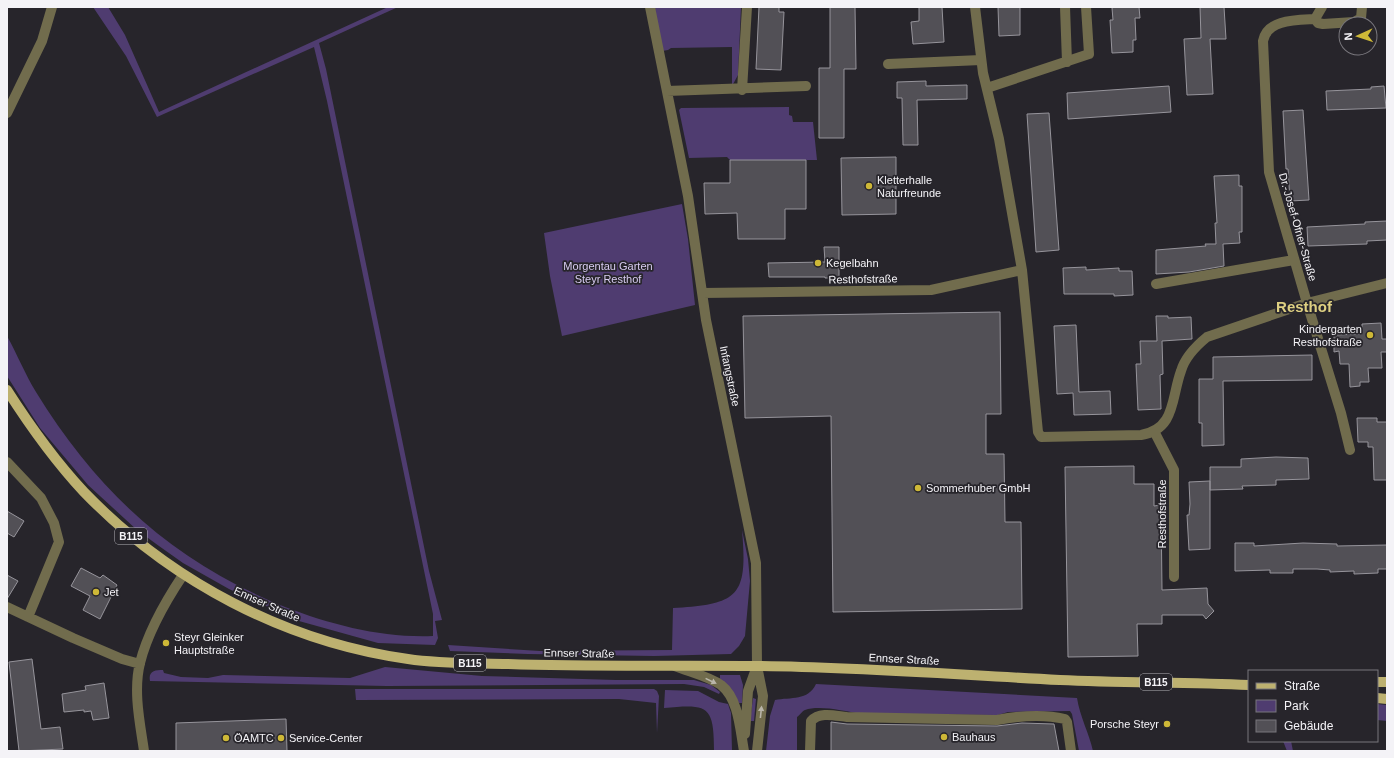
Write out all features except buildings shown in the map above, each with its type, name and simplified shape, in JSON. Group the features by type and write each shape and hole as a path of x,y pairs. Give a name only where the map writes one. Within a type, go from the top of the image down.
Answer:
{"main road":[{"name":"Ennser Straße","path":"7,390 32,428 83,491 124,530 183,575 206,589 267,619 302,632 380,654 442,662 874,669 1068,680 1248,685"}],"street":[{"path":"7,113 42,41 52,7"},
{"name":"Infangstraße","path":"650,7 695,233 702,294 756,563 758,590 757,666"},
{"path":"742,90 747,7"},
{"path":"975,7 981,60 999,139 1022,270 1038,432 1040,436 1137,435 1154,431 1168,420 1181,370 1197,344 1207,337 1307,303 1387,283"},
{"path":"1065,7 1067,62"},
{"path":"987,88 1088,54 1086,7"},
{"path":"1315,19 1322,7"},
{"name":"Dr.-Josef-Ofner-Straße","path":"1350,450 1341,412 1294,260 1269,172 1263,41 1268,31 1275,25 1315,19 1318,23 1323,24 1354,22 1361,18 1362,7"},
{"path":"888,64 981,60"},
{"path":"667,91 742,90 806,86"},
{"path":"1156,284 1294,260"},
{"name":"Resthofstraße","path":"702,294 931,290 1022,270"},
{"name":"Resthofstraße","path":"1154,431 1174,470 1174,577"},
{"path":"8,464 41,498 54,523 59,542 28,617"},
{"path":"144,751 138,698 140,664 155,622 183,575"},
{"path":"7,607 73,638 140,664"},
{"path":"675,666 714,682 725,689 736,708 744,751"},
{"path":"744,751 747,695 757,666"},
{"path":"757,666 763,696 757,751"},
{"path":"810,751 811,721 818,716 831,715 847,717 997,720 1011,717 1057,717 1065,719 1071,751"}],"green space":[{"path":"93,7 108,7 125,35 159,112 388,7 398,7 319,43 326,69 429,571 442,620 435,621 438,638 435,645 378,643 299,621 229,589 183,563 137,530 88,485 40,428 7,376 7,336 36,392 60,429 86,462 113,493 142,521 174,546 208,569 245,589 285,607 339,625 395,635 433,636 433,614 327,101 314,47 157,117 126,56"},
{"path":"653,7 741,7 738,75 732,86 732,47 671,48 662,51"},
{"path":"789,107 789,115 792,116 793,122 813,122 817,160 730,160 727,157 689,158 679,110 681,108"},
{"name":"Morgentau Garten Steyr Resthof","path":"682,204 688,239 695,305 562,336 550,276 544,233"},
{"path":"742,530 748,559 750,581 745,636 739,646 731,654 654,656 450,651 448,645 540,651 672,650 673,608 712,604 725,599 734,593 740,583 743,570"},
{"path":"385,667 482,676 616,680 694,680 711,685 720,692 719,694 704,687 684,684 387,686 150,681 151,673 157,670 163,670 164,673 181,677 208,678 223,675 350,678"},
{"path":"720,675 740,675 743,685 742,703 739,703 720,679"},
{"path":"816,684 1077,698 1093,751 1079,751 1072,714 1070,711 1008,712 998,715 860,714 817,708 805,710 797,717 797,751 766,751 770,716 775,700 804,696 813,689"},
{"path":"355,689 654,689 657,691 659,696 657,733 656,703 619,699 356,700"},
{"path":"665,690 698,691 719,702 728,704 731,713 732,751 714,751 712,724 710,716 706,711 699,708 690,707 664,708"},
{"path":"753,698 756,699 754,721 750,721"},
{"path":"1378,704 1387,705 1387,721 1378,720"},
{"path":"1283,742 1291,742 1293,751 1287,751"}],"place":[{"name":"Kletterhalle Naturfreunde","path":"869,186"},
{"name":"Kegelbahn","path":"818,263"},
{"name":"Kindergarten Resthofstraße","path":"1370,335"},
{"name":"Sommerhuber GmbH","path":"918,488"},
{"name":"Jet","path":"96,592"},
{"name":"Steyr Gleinker Hauptstraße","path":"166,643"},
{"name":"Porsche Steyr","path":"1167,724"},
{"name":"Bauhaus","path":"944,737"},
{"name":"ÖAMTC","path":"226,738"},
{"name":"Service-Center","path":"281,738"}],"district":[{"name":"Resthof","path":"1304,306"}]}
